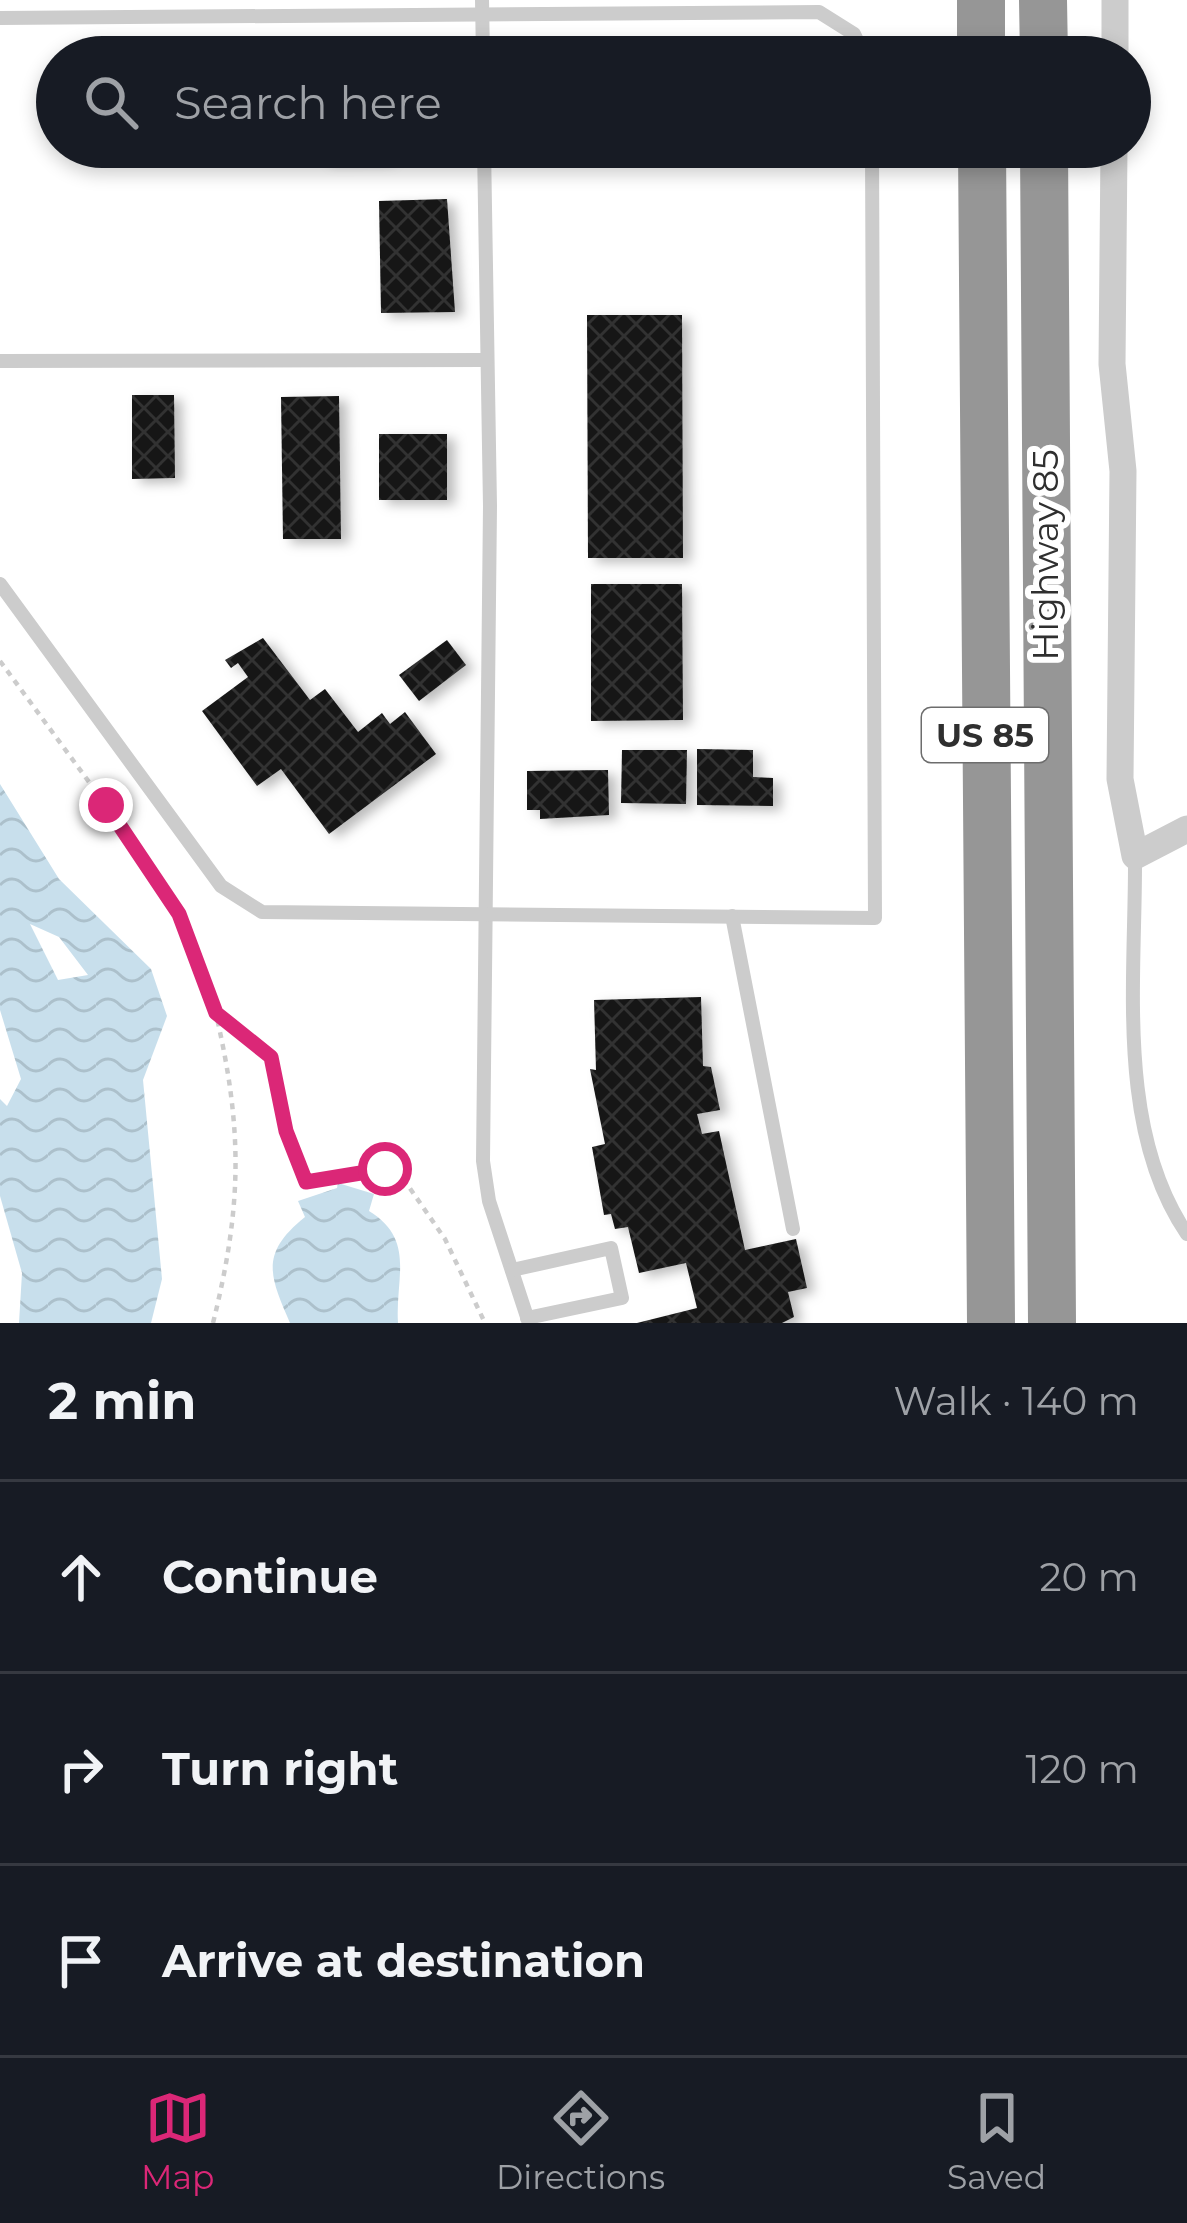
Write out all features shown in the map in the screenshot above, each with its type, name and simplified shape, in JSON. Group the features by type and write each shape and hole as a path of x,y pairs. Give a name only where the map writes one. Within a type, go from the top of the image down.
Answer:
{"highway":[{"path":"981,0 981,36"},
{"path":"1043,0 1044,36"},
{"name":"Highway 85","path":"982,168 991,1323"},
{"name":"Highway 85","path":"1044,168 1052,1323"}],"street":[{"path":"1115,0 1115,36"},
{"path":"1114,168 1112,364 1123,471 1120,779 1136,856 1187,829"}],"lane":[{"path":"0,18 745,6 819,12 855,36"},
{"path":"484,168 483,1160 512,1270 528,1320 622,1298 611,1248 512,1270"},
{"path":"0,584 220,886 262,912 875,918 872,168"},
{"path":"0,361 486,360"},
{"path":"1136,856 1135,1049 1155,1161 1187,1234"},
{"path":"731,916 793,1229"}],"path":[{"path":"0,662 159,878 179,914 216,1013 233,1095 237,1176 236,1226 213,1323"},
{"path":"216,1013 271,1057 286,1131 306,1182 350,1171 400,1174 446,1239 485,1323"}],"water":[{"path":"0,784 59,879 151,969 167,1016 143,1080 162,1279 151,1323 19,1323 22,1273 0,1196 0,1099 7,1106 21,1079 0,1010","holes":["30,924 59,937 88,975 58,980"]},
{"path":"338,1183 374,1194 369,1211 393,1234 400,1261 398,1323 290,1323 274,1279 275,1254 305,1217 298,1201 337,1188"}],"building":[{"path":"447,199 455,312 381,313 379,201"},
{"path":"587,315 682,315 683,558 588,558"},
{"path":"132,395 174,395 175,478 132,479"},
{"path":"339,396 341,539 283,539 281,397"},
{"path":"379,434 447,434 447,500 379,500"},
{"path":"591,584 682,584 683,720 591,721"},
{"path":"263,638 310,700 325,689 358,732 382,713 390,724 405,712 436,754 329,834 281,769 257,786 202,711 248,677 238,663 231,668 225,660"},
{"path":"447,640 466,665 419,701 399,675"},
{"path":"697,749 753,750 753,777 773,778 773,806 697,805"},
{"path":"622,750 687,750 686,804 621,803"},
{"path":"608,770 609,815 540,819 540,810 527,810 527,771"},
{"path":"701,997 703,1066 711,1067 720,1110 697,1114 702,1134 719,1131 745,1250 796,1239 807,1288 788,1292 794,1317 782,1323 637,1323 697,1308 686,1263 639,1273 628,1227 615,1229 611,1214 604,1215 592,1147 605,1144 590,1069 596,1070 594,1000"}],"route":[{"path":"106,805 179,914 216,1013 271,1057 286,1131 306,1182 350,1171 385,1169"}]}
